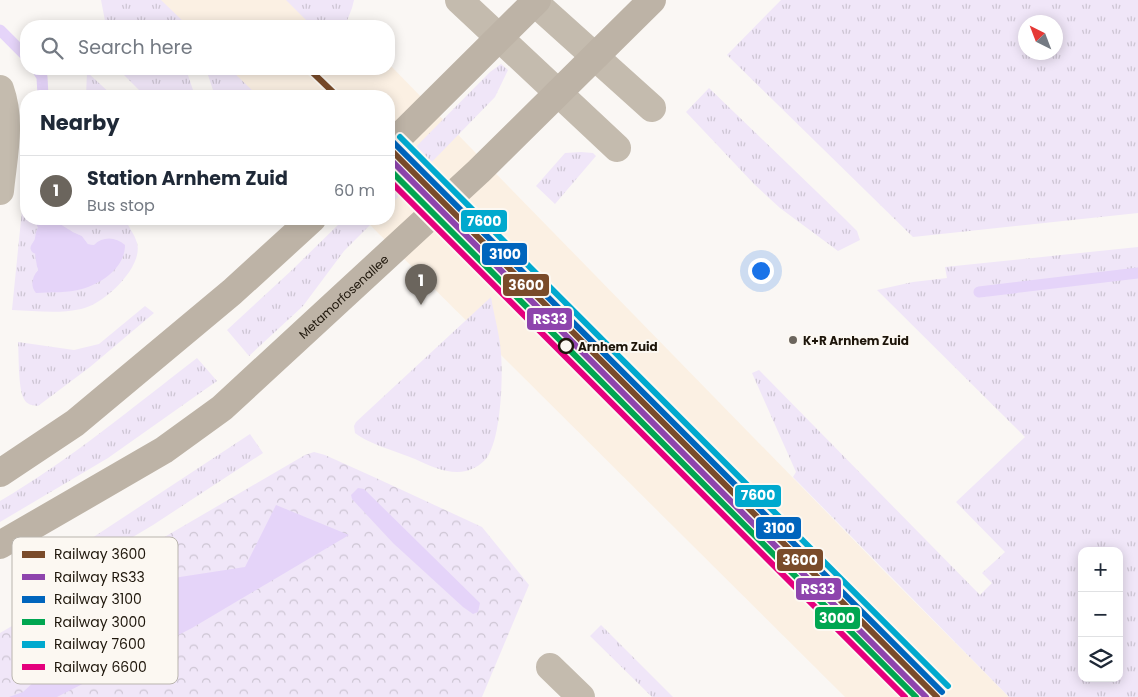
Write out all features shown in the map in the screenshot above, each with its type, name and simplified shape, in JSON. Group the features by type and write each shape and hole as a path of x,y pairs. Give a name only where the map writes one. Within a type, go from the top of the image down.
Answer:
{"main road":[{"name":"Metamorfosenallee","path":"14,537 164,450 222,408 479,171 652,0"},
{"path":"395,141 535,1"},
{"path":"0,473 75,423 232,292 305,225"},
{"name":"Metamorfosenallee","path":"0,545 12,538"}],"street":[{"path":"459,0 617,148"},
{"path":"535,1 652,108"},
{"path":"0,89 5,102 7,122 0,192"},
{"path":"550,667 581,697"}],"shaded area":[{"path":"144,0 327,0 346,20 165,20"},
{"path":"395,70 1009,697 845,697 370,225 395,225 395,90 235,90 219,75 395,75"},
{"path":"62,225 82,236 88,244 94,245 101,240 114,239 125,245 124,253 117,267 98,283 82,289 65,292 36,293 32,284 38,270 35,254 35,235 39,226"},
{"path":"358,488 364,489 480,603 478,612 473,614 463,607 393,543 352,499 351,495"},
{"path":"276,505 349,535 178,635 178,577 245,567"},
{"path":"32,684 82,684 57,697 9,697 23,692"}],"green space":[{"path":"101,0 161,0 182,20 105,20"},
{"path":"286,0 354,0 347,20 306,20"},
{"path":"781,0 1138,0 1138,213 913,237 727,55"},
{"path":"501,64 508,70 495,97 395,200 395,168 490,72"},
{"path":"87,75 90,75 106,90 86,90"},
{"path":"124,75 188,75 193,90 139,90"},
{"path":"208,75 236,75 252,90 213,90"},
{"path":"709,88 857,231 860,240 838,251 780,208 754,184 686,112"},
{"path":"565,153 593,153 596,156 555,204 536,186"},
{"path":"20,225 41,225 37,230 35,241 38,270 36,272 94,245 88,244 82,236 62,225 128,225 136,240 138,253 134,263 120,284 90,306 73,311 12,310"},
{"path":"338,225 370,225 344,251 303,306 249,356 227,330"},
{"path":"1138,247 1138,697 1009,697 793,477 796,472 752,373 759,370 980,595 992,583 982,573 1005,552 956,502 1025,437 877,290 913,282 947,278 945,267"},
{"path":"491,297 502,364 501,391 496,435 488,456 484,461 466,471 446,471 376,444 355,433 354,426 356,422"},
{"path":"145,306 154,313 90,367 38,406 25,401 20,380 18,342 74,350 99,344"},
{"path":"197,358 217,381 108,458 0,522 0,501 76,451"},
{"path":"250,434 263,453 133,537 94,537"},
{"path":"314,452 325,455 482,527 529,585 482,697 0,697 0,633 12,626 12,684 178,684 178,537 164,537 305,455"},
{"path":"601,625 673,697 652,697 590,636"}],"waterway":[{"path":"0,30 20,50"},
{"path":"41,75 43,90"},
{"path":"36,248 46,232 43,225"},
{"path":"979,292 1138,273"}],"rail line":[{"name":"3600","path":"315,75 331,90"},
{"name":"7600","path":"400,137 948,686"},
{"name":"3100","path":"395,144 942,692"},
{"name":"3600","path":"395,154 937,697"},
{"name":"RS33","path":"395,164 926,697"},
{"name":"3000","path":"395,175 916,697"},
{"name":"6600","path":"395,186 905,697"}],"place":[{"name":"Station Arnhem Zuid","path":"421,305"},
{"name":"K+R Arnhem Zuid","path":"793,340"},
{"name":"Arnhem Zuid","path":"566,346"}]}
